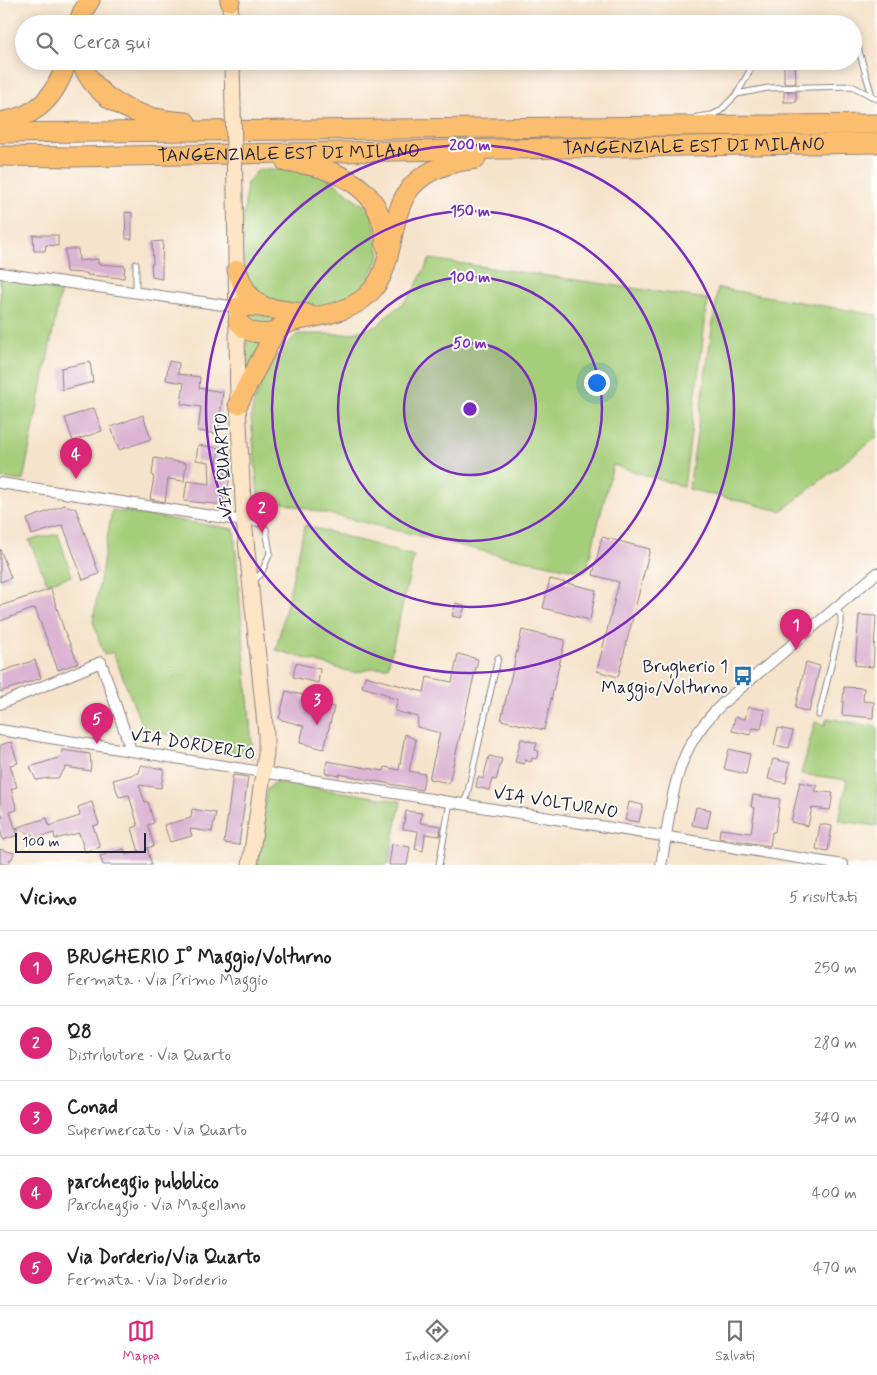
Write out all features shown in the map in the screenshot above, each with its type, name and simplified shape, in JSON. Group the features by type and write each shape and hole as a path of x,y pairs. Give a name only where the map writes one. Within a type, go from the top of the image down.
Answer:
{"highway":[{"path":"82,15 90,0"},
{"path":"0,122 22,117 43,103 55,90 64,70"},
{"path":"85,70 96,88 111,100 129,109 162,119 198,122 252,131"},
{"name":"TANGENZIALE EST DI MILANO","path":"0,134 877,124"},
{"name":"TANGENZIALE EST DI MILANO","path":"0,156 72,157 877,143"},
{"path":"238,404 274,332 287,323 344,310 356,305 374,288 387,262 396,221 405,196 420,180 437,168 453,162 466,160 536,157 618,147"},
{"path":"72,157 282,162 320,168 338,175 355,185 365,192 372,201 384,227 387,262"},
{"path":"237,270 245,291 268,309"},
{"path":"274,332 261,334 251,332 243,328 237,314 246,306 320,316"}],"street":[{"path":"230,0 231,15"},
{"name":"VIA QUARTO","path":"232,70 238,404 244,521 266,734 266,754 250,865"},
{"path":"0,273 136,292 237,314"},
{"path":"0,483 244,521"},
{"path":"661,865 680,771 692,742 701,728 723,703 877,572"},
{"path":"0,704 101,662 131,750"},
{"name":"VIA DORDERIO","path":"0,730 263,771"},
{"name":"VIA VOLTURNO","path":"263,771 840,865"}],"lane":[{"path":"862,59 875,98"},
{"path":"688,117 715,114 722,110 738,94 750,70"},
{"path":"738,94 768,88 852,86 875,98"},
{"path":"599,128 621,120"},
{"path":"136,264 136,292"},
{"path":"244,521 261,524 266,529 270,553 261,574 251,583"},
{"path":"820,715 841,624 841,616 836,608"},
{"path":"465,804 498,658"},
{"path":"440,865 450,801"}],"green space":[{"path":"258,170 319,173 372,212 380,255 375,267 356,296 324,308 303,308 273,303 254,294 244,274 241,245 247,183"},
{"path":"430,259 708,299 684,487 613,465 586,572 499,555 258,497 251,416 254,402 265,374 281,350 297,334 348,334 378,326 387,315 405,302"},
{"path":"0,276 62,285 23,481 0,478"},
{"path":"718,288 877,315 877,437 781,511 689,489"},
{"path":"247,313 287,320 257,328 247,318"},
{"path":"247,337 264,340 246,377"},
{"path":"112,510 234,529 253,757 226,752 222,743 144,731 113,652 104,655 93,621"},
{"path":"305,525 414,556 388,667 373,668 355,673 276,650"},
{"path":"58,534 72,576 47,583 29,540"},
{"path":"827,718 877,727 877,826 839,821 847,780 801,774 815,722 825,725"},
{"path":"275,782 401,801 388,865 256,865 267,789"}],"building":[{"path":"784,70 795,70 796,83 784,83"},
{"path":"784,92 796,92 796,102 784,102"},
{"path":"125,212 132,213 132,239 126,239"},
{"path":"33,235 58,235 58,246 46,245 45,251 34,251"},
{"path":"163,241 162,279 152,277 151,264 153,264 152,242"},
{"path":"65,249 78,249 79,261 98,259 98,264 125,266 124,278 66,272"},
{"path":"169,361 179,363 178,374 200,377 199,388 223,392 218,434 198,431 201,407 181,404 184,383 166,380"},
{"path":"90,362 93,382 62,390 61,368"},
{"path":"94,408 102,431 73,441 65,418"},
{"path":"143,415 151,439 119,450 111,427"},
{"path":"198,445 219,448 216,472 226,473 225,478 229,480 226,505 184,501 187,481 210,484 209,462 196,460"},
{"path":"154,458 186,463 184,481 168,479 165,502 150,499 154,477 152,476"},
{"path":"65,505 76,509 99,574 83,580 63,525 32,535 27,519"},
{"path":"602,537 650,549 618,677 597,671 619,582 593,575"},
{"path":"0,549 11,578 0,582"},
{"path":"550,579 596,590 590,620 543,608"},
{"path":"51,589 64,630 78,663 58,670 35,608 0,621 0,606"},
{"path":"456,603 465,606 461,618 452,616"},
{"path":"859,615 876,616 873,667 855,665"},
{"path":"522,630 565,640 544,730 501,720"},
{"path":"458,654 478,659 449,783 429,779 440,733 417,727 418,717 395,711 398,699 362,687 365,676 424,692 427,677 452,682"},
{"path":"35,660 41,678 0,692 0,672"},
{"path":"806,662 820,666 809,712 795,708"},
{"path":"296,663 320,669 318,683 293,677"},
{"path":"844,687 864,688 863,701 874,702 873,718 842,715"},
{"path":"286,691 303,695 302,699 334,707 324,749 300,743 304,726 279,719"},
{"path":"748,707 765,710 761,729 753,728 751,735 732,731 735,717 745,719"},
{"path":"778,728 793,731 789,748 774,745"},
{"path":"405,734 416,740 409,771 425,774 422,790 325,773 327,761 384,771 385,767 399,770"},
{"path":"521,739 537,743 535,750 539,751 536,759 532,758 531,762 525,760 524,764 515,762"},
{"path":"11,742 18,763 10,765 17,787 11,789 17,810 10,812 15,828 47,818 49,826 80,816 78,807 92,802 99,824 93,826 100,847 85,852 79,833 55,839 54,833 33,839 32,834 16,829 18,835 3,840 0,830 0,818 3,817 0,808 0,745"},
{"path":"729,749 750,754 746,774 724,769"},
{"path":"62,750 90,754 90,771 66,767 58,778 36,780 30,767 61,757"},
{"path":"489,756 502,759 496,780 492,779 489,790 476,787 478,777 483,779"},
{"path":"773,759 790,763 786,783 768,779"},
{"path":"141,765 164,769 161,788 139,785 145,802 148,802 154,823 148,825 154,846 147,848 152,865 103,865 100,856 124,849 126,855 139,852 132,828 138,826 129,795 119,797 113,780 139,773"},
{"path":"233,775 248,777 239,845 224,843"},
{"path":"800,782 817,786 815,791 833,793 830,810 812,808 808,826 791,822"},
{"path":"753,795 780,799 775,832 772,832 770,846 719,838 720,829 751,833 755,808 751,807"},
{"path":"629,802 643,805 639,822 625,820"},
{"path":"696,807 711,810 707,828 692,825"},
{"path":"192,809 216,813 212,832 190,829 192,836 170,842 164,825 191,818"},
{"path":"406,811 422,813 420,823 441,826 440,836 425,834 423,851 415,849 418,831 403,829"},
{"path":"820,824 832,826 828,851 816,849"},
{"path":"392,844 410,847 407,865 389,865"},
{"path":"0,849 14,853 9,865 0,863"}],"place":[{"name":"parcheggio pubblico","path":"76,479"},
{"name":"Q8","path":"262,533"},
{"name":"BRUGHERIO I° Maggio/Volturno","path":"796,650"},
{"name":"Brugherio 1 Maggio/Volturno","path":"743,676"},
{"name":"Conad","path":"317,725"},
{"name":"Via Dorderio/Via Quarto","path":"97,744"}]}
